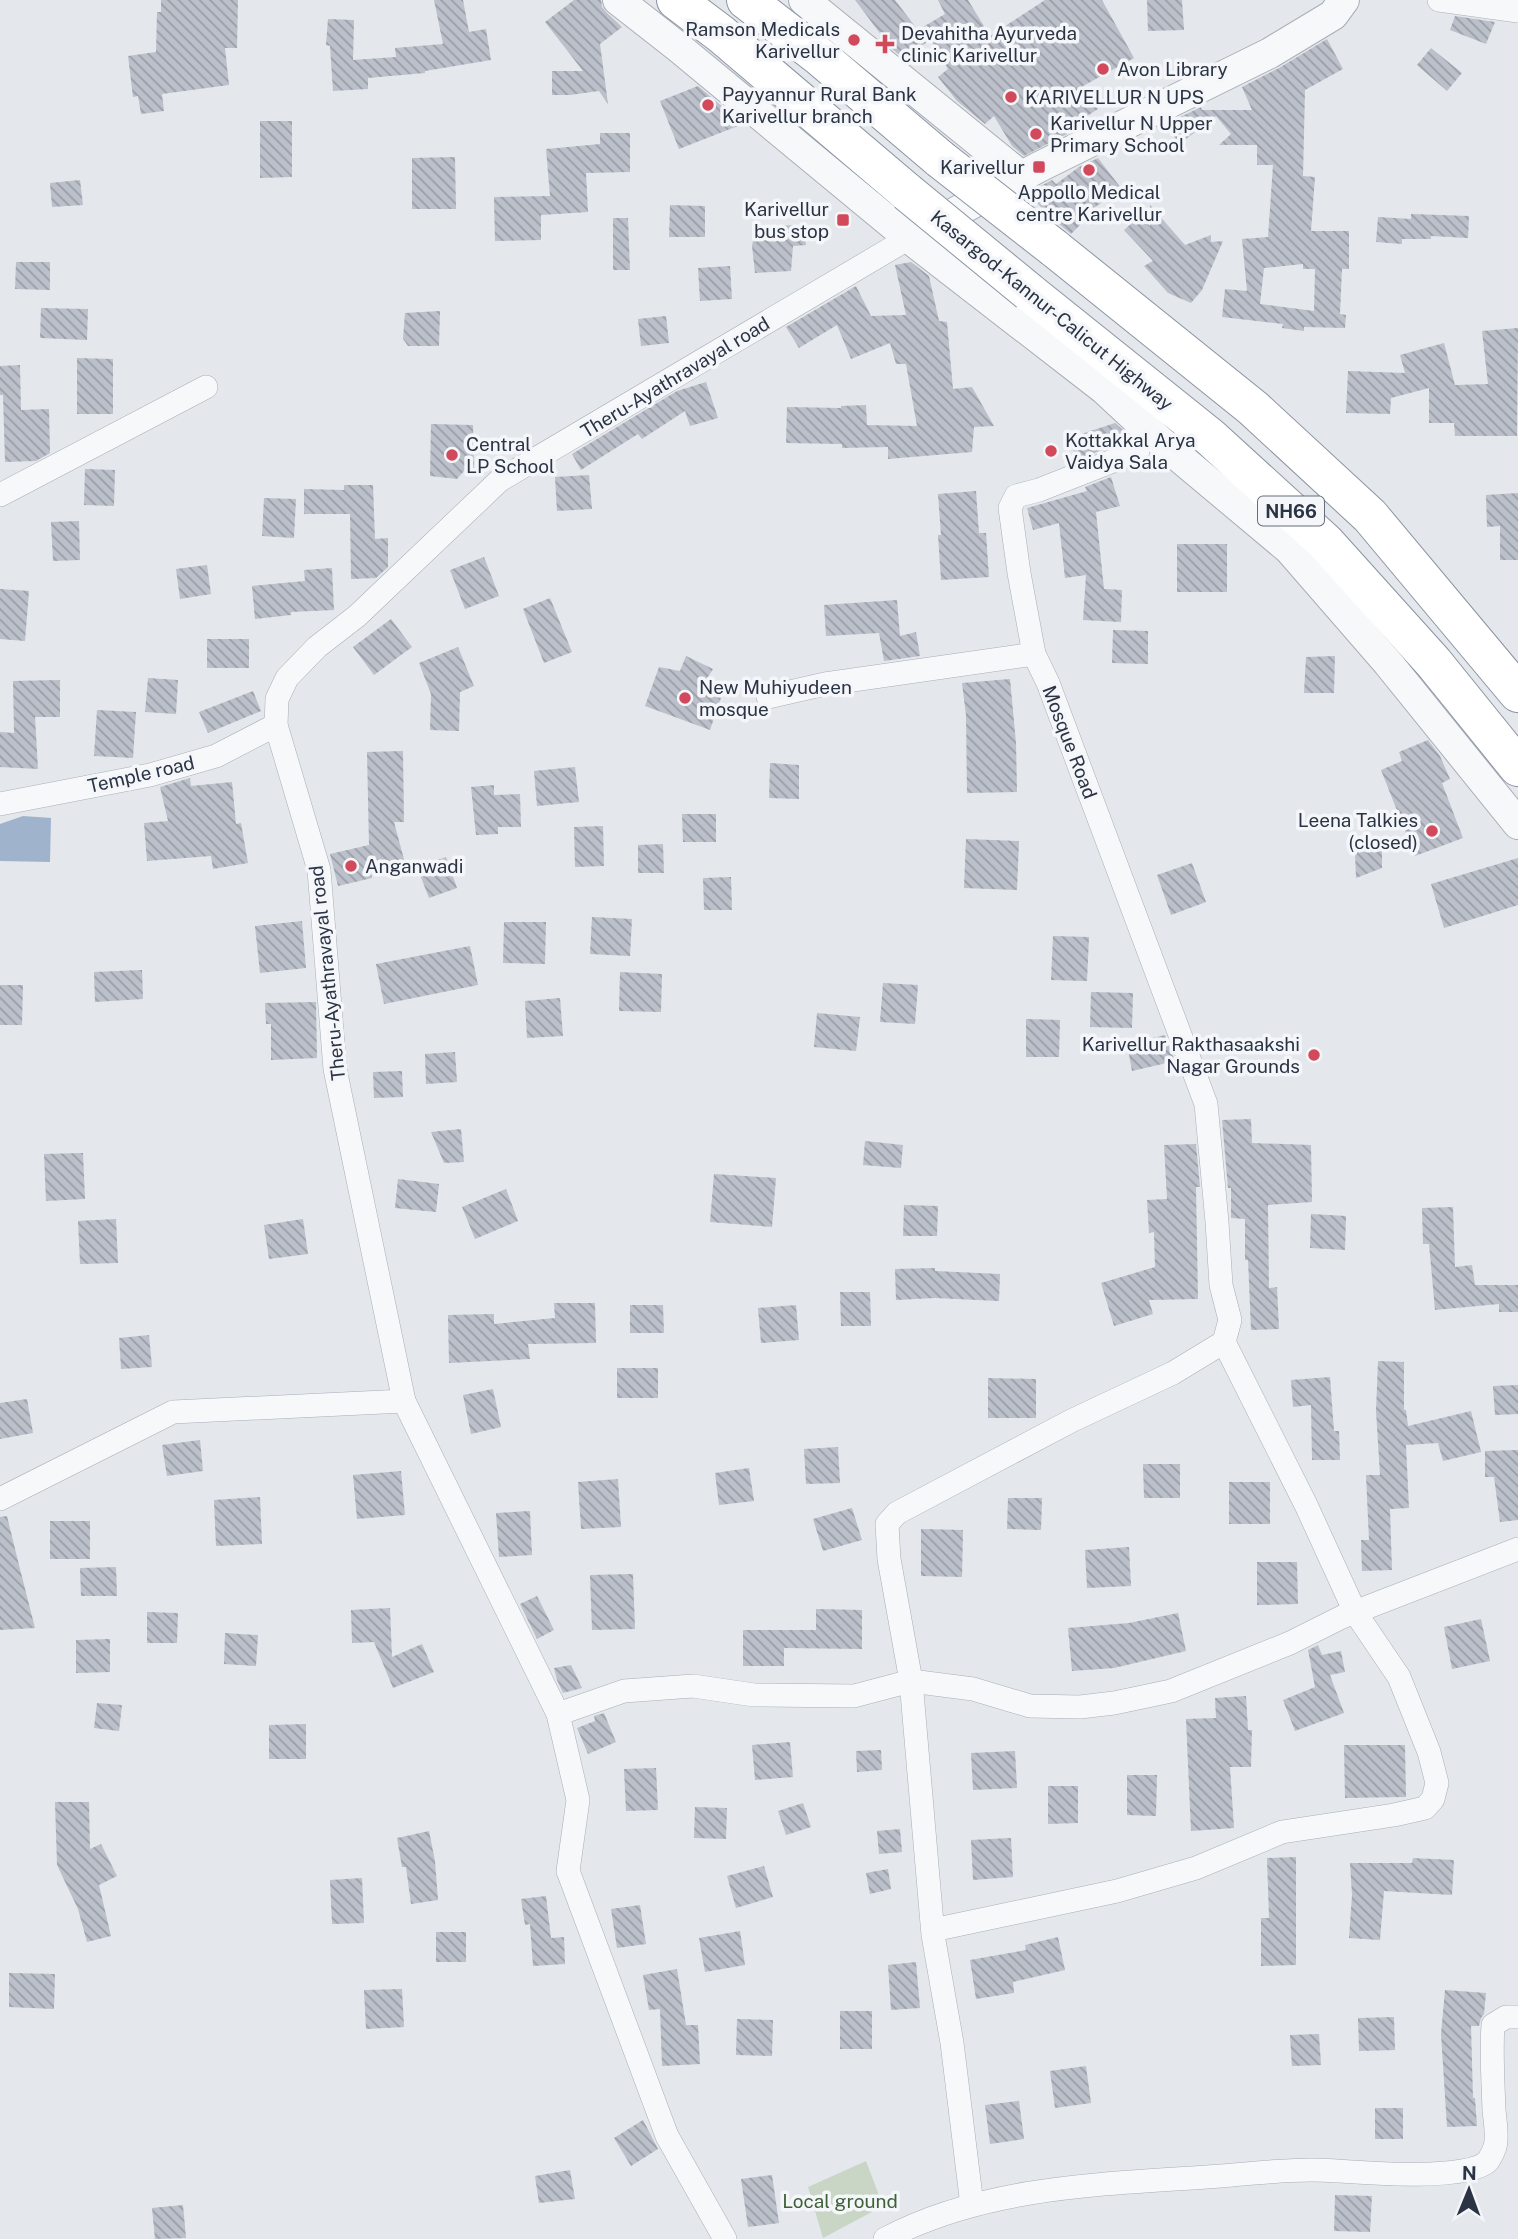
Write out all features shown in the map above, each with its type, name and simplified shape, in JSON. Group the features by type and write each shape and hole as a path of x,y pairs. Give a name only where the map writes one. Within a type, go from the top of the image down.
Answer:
{"highway":[{"name":"Kasargod-Kannur-Calicut Highway","path":"676,0 721,34 907,192 1210,437 1325,542 1434,663 1518,767"},
{"name":"NH66","path":"746,0 820,57 940,159 1253,408 1370,516 1518,693"}],"street":[{"path":"618,0 909,238 1104,388 1160,441 1289,549 1388,663 1518,824"},
{"path":"804,0 1021,176"},
{"path":"909,238 1021,176 1270,53 1333,15 1344,0"},
{"path":"1439,0 1518,11"},
{"name":"Theru-Ayathravayal road","path":"725,2239 667,2136 568,1871 578,1800 558,1714 404,1401 335,1069 319,870 276,725 277,699 287,678 317,647 357,616 500,481 909,238"},
{"path":"0,495 206,387"},
{"name":"Mosque Road","path":"1138,451 1039,490 1016,496 1010,508 1034,654 1061,717 1206,1104 1221,1285 1230,1320 1224,1342"},
{"path":"768,697 825,684 1034,654"},
{"name":"Temple road","path":"0,804 150,775 216,756 276,725"},
{"path":"933,1930 1117,1891 1196,1868 1282,1832 1394,1815 1425,1808 1433,1799 1437,1783 1429,1752 1399,1677 1355,1612 1306,1505 1224,1342 1173,1373 1071,1421 897,1513 887,1524 889,1559 911,1681 933,1930 952,2043 972,2205"},
{"path":"0,1499 173,1412 404,1401"},
{"path":"558,1714 624,1691 692,1686 754,1695 854,1696 911,1681 973,1689 1030,1706 1080,1707 1114,1703 1171,1691 1290,1643 1355,1612 1518,1549"},
{"path":"885,2239 914,2224 972,2205 1120,2182 1311,2169 1416,2174 1452,2173 1478,2167 1488,2161 1496,2146 1491,2049 1493,2025 1506,2017 1518,2017"}],"green space":[{"name":"Local ground","path":"866,2161 883,2206 823,2238 808,2187"}],"water":[{"path":"23,816 51,818 50,862 0,861 0,824"}],"building":[{"path":"161,0 238,0 237,48 225,48 229,85 162,94 164,111 141,114 138,96 133,97 128,56 156,52 157,12 161,12"},
{"path":"434,0 463,0 469,32 486,29 491,60 425,73 368,78 368,89 333,91 330,46 326,45 328,19 354,20 353,60 396,57 395,48 443,44"},
{"path":"574,0 601,0 602,7 622,27 600,44 608,104 599,91 552,95 552,71 583,71 545,22"},
{"path":"855,0 895,0 927,42 904,59 891,48"},
{"name":"KARIVELLUR N UPS","path":"938,0 968,0 990,36 1045,0 1102,0 1134,58 1083,86 1098,109 1065,130 1067,134 1024,156 1012,146 994,116 985,124 957,101 938,77 948,69 923,27 945,14"},
{"path":"1147,0 1182,0 1184,30 1148,31"},
{"path":"1455,16 1495,22 1486,44 1450,30"},
{"path":"1327,39 1343,69 1305,90 1303,176 1315,177 1311,231 1349,231 1349,269 1342,269 1340,314 1346,315 1345,328 1304,327 1304,331 1282,328 1283,324 1222,317 1225,289 1247,291 1242,239 1268,237 1273,165 1257,165 1257,145 1219,145 1231,134 1216,116 1178,145 1168,123 1201,107 1202,110 1252,110 1242,87","holes":["1303,264 1303,269 1315,269 1314,311 1260,304 1264,268"]},
{"path":"1431,48 1462,73 1447,91 1417,65"},
{"path":"698,86 743,124 679,149 660,101"},
{"path":"260,121 292,121 292,177 260,178"},
{"path":"600,133 630,133 630,172 586,173 588,212 541,215 541,240 495,241 494,197 550,196 546,149 600,144"},
{"path":"455,157 456,209 412,209 412,158"},
{"path":"1098,158 1121,188 1086,214 1089,216 1071,234 1029,195 1052,180 1056,184 1079,167"},
{"path":"80,180 83,205 52,207 50,183"},
{"path":"670,205 705,206 705,237 669,237"},
{"path":"1150,205 1185,245 1211,235 1211,242 1223,241 1202,290 1191,303 1168,293 1144,266 1153,261 1124,230 1141,215 1150,226"},
{"path":"1411,214 1469,216 1468,238 1431,236 1431,239 1402,239 1402,244 1376,242 1378,217 1411,219"},
{"path":"613,218 628,218 630,270 613,270"},
{"path":"804,225 806,245 793,246 791,271 755,273 752,246 756,226"},
{"path":"16,262 50,262 50,290 15,289"},
{"path":"911,262 929,276 939,321 947,322 953,389 972,387 994,426 974,427 972,452 888,459 888,447 842,448 842,444 786,443 787,407 841,408 866,405 867,425 917,426 906,364 896,364 890,343 851,359 837,325 799,348 786,327 856,286 871,316 906,315 895,265"},
{"path":"730,266 732,299 700,301 698,268"},
{"path":"41,308 88,309 87,340 40,338"},
{"path":"440,311 439,346 408,346 403,339 405,313"},
{"path":"666,316 669,343 641,346 638,319"},
{"path":"1518,328 1517,436 1455,436 1454,423 1429,423 1429,388 1391,398 1390,414 1346,413 1348,371 1405,373 1400,355 1444,343 1455,385 1488,384 1482,331"},
{"path":"77,358 113,359 113,414 77,414"},
{"path":"20,365 21,410 49,409 50,453 36,461 5,462 0,366"},
{"path":"706,382 718,418 690,426 685,411 642,439 638,434 581,470 572,454 677,391"},
{"path":"1115,423 1132,438 1077,460 1069,438"},
{"name":"Central LP School","path":"431,424 473,425 474,470 464,471 457,479 430,476"},
{"path":"85,469 115,470 114,506 84,505"},
{"path":"589,475 592,509 557,511 555,477"},
{"path":"1111,477 1120,506 1096,512 1104,589 1122,590 1121,622 1083,620 1086,575 1065,578 1059,523 1033,530 1027,508 1087,491 1085,487"},
{"path":"344,485 373,485 375,539 388,538 388,567 376,578 351,579 350,514 304,514 304,489 344,490"},
{"path":"976,491 979,533 986,533 989,577 941,580 938,494"},
{"path":"1518,493 1518,560 1500,560 1500,526 1487,527 1486,495"},
{"path":"264,498 296,499 294,538 262,536"},
{"path":"79,521 80,560 53,561 51,522"},
{"path":"1177,544 1227,544 1227,592 1177,592"},
{"path":"484,557 499,596 465,609 450,570"},
{"path":"207,565 211,594 180,599 176,569"},
{"path":"332,568 334,610 291,612 291,615 255,619 252,586 305,581 304,570"},
{"path":"0,589 29,591 25,641 0,639"},
{"path":"550,598 572,652 544,663 523,609"},
{"path":"897,600 900,636 916,632 920,656 884,661 879,633 826,636 824,605"},
{"path":"391,619 412,647 374,675 353,647"},
{"path":"1113,630 1148,631 1148,664 1112,663"},
{"path":"207,639 249,639 249,668 207,668"},
{"path":"458,647 474,686 460,692 459,731 430,730 431,694 419,663"},
{"name":"New Muhiyudeen mosque","path":"686,656 713,669 705,682 724,689 710,730 645,706 659,667 680,671"},
{"path":"1335,656 1334,693 1304,693 1306,657"},
{"path":"148,678 178,680 176,714 145,712"},
{"path":"1010,679 1017,792 967,793 966,715 962,683"},
{"path":"60,680 60,717 35,717 38,769 0,767 0,732 14,733 13,681"},
{"path":"253,691 261,711 208,733 199,712"},
{"path":"97,710 136,712 133,758 94,756"},
{"path":"1428,740 1440,756 1450,779 1442,783 1463,838 1415,856 1381,770 1402,761 1399,752"},
{"path":"403,751 404,822 394,822 405,863 371,873 372,878 338,886 330,854 369,845 367,752"},
{"path":"770,763 799,765 799,799 769,798"},
{"path":"575,767 579,802 537,806 534,771"},
{"path":"190,778 191,786 232,782 236,824 241,823 248,863 213,869 211,856 147,861 144,823 168,821 160,787"},
{"path":"494,785 494,795 520,794 521,827 498,827 498,834 476,835 471,787"},
{"path":"682,814 716,814 716,842 683,842"},
{"path":"603,826 604,866 575,867 574,827"},
{"path":"966,839 1019,841 1017,890 964,888"},
{"path":"663,844 664,873 638,873 638,845"},
{"path":"1382,850 1382,868 1356,878 1355,852"},
{"path":"446,857 457,888 429,898 417,867"},
{"path":"1518,858 1518,905 1444,928 1431,884"},
{"path":"1192,863 1206,902 1171,915 1157,875"},
{"path":"731,877 732,910 704,910 703,878"},
{"path":"592,917 632,919 630,956 590,954"},
{"path":"302,921 306,968 260,973 255,926"},
{"path":"504,922 546,922 545,964 503,963"},
{"path":"1053,936 1089,937 1087,981 1051,980"},
{"path":"470,946 478,985 384,1004 376,964"},
{"path":"142,970 143,999 95,1002 94,972"},
{"path":"620,972 662,974 661,1012 619,1011"},
{"path":"883,983 918,985 915,1024 880,1022"},
{"path":"0,985 23,985 22,1025 0,1025"},
{"path":"1091,992 1133,993 1132,1028 1090,1027"},
{"path":"560,998 563,1036 527,1038 525,1001"},
{"path":"316,1002 317,1058 271,1060 271,1024 266,1024 265,1003"},
{"path":"817,1013 860,1017 856,1051 814,1047"},
{"path":"1026,1019 1060,1020 1059,1057 1026,1057"},
{"path":"1165,1035 1175,1061 1132,1071 1127,1044"},
{"path":"455,1052 457,1082 426,1084 425,1054"},
{"path":"402,1071 403,1097 374,1098 373,1072"},
{"path":"1251,1119 1252,1143 1311,1145 1312,1202 1268,1205 1269,1288 1277,1287 1279,1329 1251,1330 1248,1260 1245,1260 1245,1219 1231,1218 1231,1188 1228,1188 1222,1120"},
{"path":"461,1129 464,1162 444,1163 431,1132"},
{"path":"865,1141 903,1145 901,1168 863,1165"},
{"path":"1196,1144 1200,1187 1196,1187 1198,1299 1149,1300 1153,1314 1114,1326 1101,1283 1155,1267 1154,1232 1149,1233 1147,1200 1167,1199 1164,1145"},
{"path":"83,1153 85,1199 46,1201 44,1154"},
{"path":"714,1174 776,1178 772,1227 710,1222"},
{"path":"398,1179 439,1184 436,1212 395,1208"},
{"path":"506,1189 518,1221 475,1239 462,1207"},
{"path":"904,1205 938,1206 937,1236 903,1236"},
{"path":"1453,1207 1455,1267 1472,1265 1475,1285 1518,1285 1518,1312 1499,1312 1499,1304 1435,1310 1429,1244 1423,1244 1422,1208"},
{"path":"1311,1214 1346,1216 1345,1250 1310,1248"},
{"path":"116,1219 118,1263 80,1264 78,1221"},
{"path":"303,1219 308,1254 269,1259 264,1225"},
{"path":"935,1268 935,1271 1000,1274 999,1301 935,1298 896,1300 895,1269"},
{"path":"840,1292 870,1292 871,1326 841,1326"},
{"path":"554,1303 595,1303 596,1343 528,1344 530,1359 449,1363 448,1315 494,1314 494,1324 555,1318"},
{"path":"630,1305 663,1305 664,1333 630,1333"},
{"path":"796,1305 799,1340 761,1343 758,1308"},
{"path":"149,1335 152,1367 121,1369 119,1338"},
{"path":"1378,1361 1404,1362 1404,1410 1408,1426 1471,1411 1481,1452 1443,1461 1438,1443 1406,1445 1409,1508 1390,1509 1392,1570 1362,1571 1361,1540 1369,1540 1366,1475 1380,1475 1376,1411"},
{"path":"617,1368 658,1368 658,1398 617,1398"},
{"path":"1330,1377 1334,1431 1339,1431 1340,1460 1312,1460 1311,1405 1293,1407 1291,1380"},
{"path":"988,1378 1036,1379 1036,1418 988,1418"},
{"path":"1518,1385 1518,1414 1495,1415 1493,1386"},
{"path":"493,1389 501,1427 471,1434 463,1395"},
{"path":"27,1399 33,1433 0,1439 0,1403"},
{"path":"200,1440 203,1471 167,1476 162,1445"},
{"path":"838,1447 840,1483 806,1484 804,1449"},
{"path":"1518,1450 1518,1520 1500,1522 1494,1477 1485,1477 1485,1451"},
{"path":"1143,1464 1180,1464 1180,1498 1144,1498"},
{"path":"749,1468 754,1501 719,1505 715,1473"},
{"path":"401,1471 405,1515 357,1519 353,1475"},
{"path":"618,1479 621,1527 581,1529 578,1482"},
{"path":"1229,1482 1270,1482 1270,1524 1229,1524"},
{"path":"260,1497 262,1544 216,1546 214,1500"},
{"path":"1008,1498 1042,1498 1041,1530 1007,1529"},
{"path":"852,1508 862,1540 823,1551 813,1519"},
{"path":"530,1511 532,1555 499,1557 496,1513"},
{"path":"7,1516 35,1628 0,1630 0,1517"},
{"path":"50,1521 90,1521 90,1559 50,1559"},
{"path":"921,1529 963,1530 962,1577 921,1576"},
{"path":"1129,1547 1131,1586 1087,1588 1085,1550"},
{"path":"1257,1562 1297,1562 1298,1604 1257,1605"},
{"path":"116,1567 117,1596 81,1596 80,1568"},
{"path":"633,1574 635,1629 592,1630 590,1575"},
{"path":"537,1596 554,1630 537,1639 520,1604"},
{"path":"390,1608 392,1657 422,1644 434,1672 393,1688 374,1642 352,1643 351,1610"},
{"path":"816,1609 862,1610 862,1649 784,1648 784,1666 743,1666 743,1630 816,1630"},
{"path":"147,1612 178,1613 177,1643 147,1643"},
{"path":"1178,1613 1186,1651 1114,1668 1072,1671 1068,1628 1129,1623"},
{"path":"1481,1619 1490,1661 1452,1669 1444,1627"},
{"path":"225,1633 258,1635 256,1666 224,1664"},
{"path":"110,1639 110,1672 76,1673 76,1640"},
{"path":"1318,1645 1322,1655 1341,1651 1345,1672 1330,1675 1344,1713 1295,1731 1283,1700 1315,1687 1308,1650"},
{"path":"571,1665 582,1688 563,1693 554,1668"},
{"path":"1246,1696 1248,1730 1252,1730 1251,1767 1230,1767 1234,1828 1191,1831 1186,1719 1216,1718 1215,1698"},
{"path":"97,1703 122,1705 119,1731 94,1728"},
{"path":"604,1713 616,1742 588,1754 577,1728 595,1721 594,1716"},
{"path":"306,1724 306,1759 269,1759 269,1725"},
{"path":"790,1742 793,1777 755,1780 752,1745"},
{"path":"1344,1745 1405,1745 1406,1797 1345,1798"},
{"path":"881,1750 882,1770 857,1772 856,1751"},
{"path":"1015,1751 1017,1788 973,1790 971,1753"},
{"path":"656,1768 658,1810 626,1811 624,1769"},
{"path":"1127,1775 1157,1775 1156,1816 1127,1815"},
{"path":"1048,1786 1078,1786 1078,1823 1048,1824"},
{"path":"55,1802 89,1802 90,1849 101,1844 117,1876 99,1885 111,1936 87,1942 78,1909 57,1865"},
{"path":"803,1803 811,1827 786,1835 778,1811"},
{"path":"695,1807 727,1808 726,1839 694,1838"},
{"path":"900,1829 902,1852 879,1854 877,1831"},
{"path":"429,1831 438,1900 411,1904 406,1867 402,1867 397,1838"},
{"path":"1011,1838 1013,1877 973,1880 971,1840"},
{"path":"1296,1857 1296,1965 1261,1966 1261,1918 1269,1918 1267,1858"},
{"path":"1413,1858 1454,1860 1452,1895 1384,1891 1380,1940 1349,1938 1352,1895 1350,1863 1412,1863"},
{"path":"764,1866 773,1897 736,1908 727,1876"},
{"path":"888,1869 891,1889 870,1894 866,1873"},
{"path":"362,1878 364,1923 332,1924 330,1880"},
{"path":"546,1896 551,1938 564,1937 565,1964 533,1966 530,1924 525,1925 521,1899"},
{"path":"640,1905 646,1944 617,1948 611,1909"},
{"path":"740,1931 745,1965 705,1972 699,1938"},
{"path":"436,1932 466,1932 466,1962 436,1962"},
{"path":"1058,1937 1065,1970 1013,1982 1014,1993 976,1999 970,1960 1026,1950 1025,1945"},
{"path":"916,1962 920,2008 891,2010 888,1965"},
{"path":"677,1969 686,2025 698,2025 700,2064 662,2066 660,2009 649,2010 643,1975"},
{"path":"9,1973 55,1974 54,2009 9,2007"},
{"path":"402,1989 404,2027 366,2029 364,1990"},
{"path":"1445,1990 1486,1993 1484,2014 1479,2026 1471,2026 1473,2098 1477,2126 1447,2127 1441,2034"},
{"path":"840,2011 872,2011 872,2049 840,2049"},
{"path":"1394,2017 1395,2050 1359,2051 1358,2018"},
{"path":"737,2019 773,2020 772,2056 736,2055"},
{"path":"1319,2034 1321,2065 1292,2066 1290,2035"},
{"path":"1086,2066 1091,2103 1055,2108 1050,2071"},
{"path":"1019,2101 1024,2139 990,2144 985,2105"},
{"path":"1375,2108 1403,2108 1403,2139 1375,2139"},
{"path":"643,2120 658,2149 631,2166 614,2138"},
{"path":"570,2170 575,2199 539,2203 535,2176"},
{"path":"772,2175 779,2223 748,2227 741,2179"},
{"path":"1335,2195 1372,2196 1370,2232 1334,2231"},
{"path":"183,2205 186,2238 155,2239 152,2208"}],"place":[{"name":"Ramson Medicals Karivellur","path":"854,40"},
{"name":"Devahitha Ayurveda clinic Karivellur","path":"885,44"},
{"name":"Avon Library","path":"1103,69"},
{"name":"KARIVELLUR N UPS","path":"1011,97"},
{"name":"Payyannur Rural Bank Karivellur branch","path":"708,105"},
{"name":"Karivellur N Upper Primary School","path":"1036,134"},
{"name":"Karivellur","path":"1039,167"},
{"name":"Appollo Medical centre Karivellur","path":"1089,170"},
{"name":"Karivellur bus stop","path":"843,220"},
{"name":"Kottakkal Arya Vaidya Sala","path":"1051,451"},
{"name":"Central LP School","path":"452,455"},
{"name":"New Muhiyudeen mosque","path":"685,698"},
{"name":"Leena Talkies (closed)","path":"1432,831"},
{"name":"Anganwadi","path":"351,866"},
{"name":"Karivellur Rakthasaakshi Nagar Grounds","path":"1314,1055"}]}
